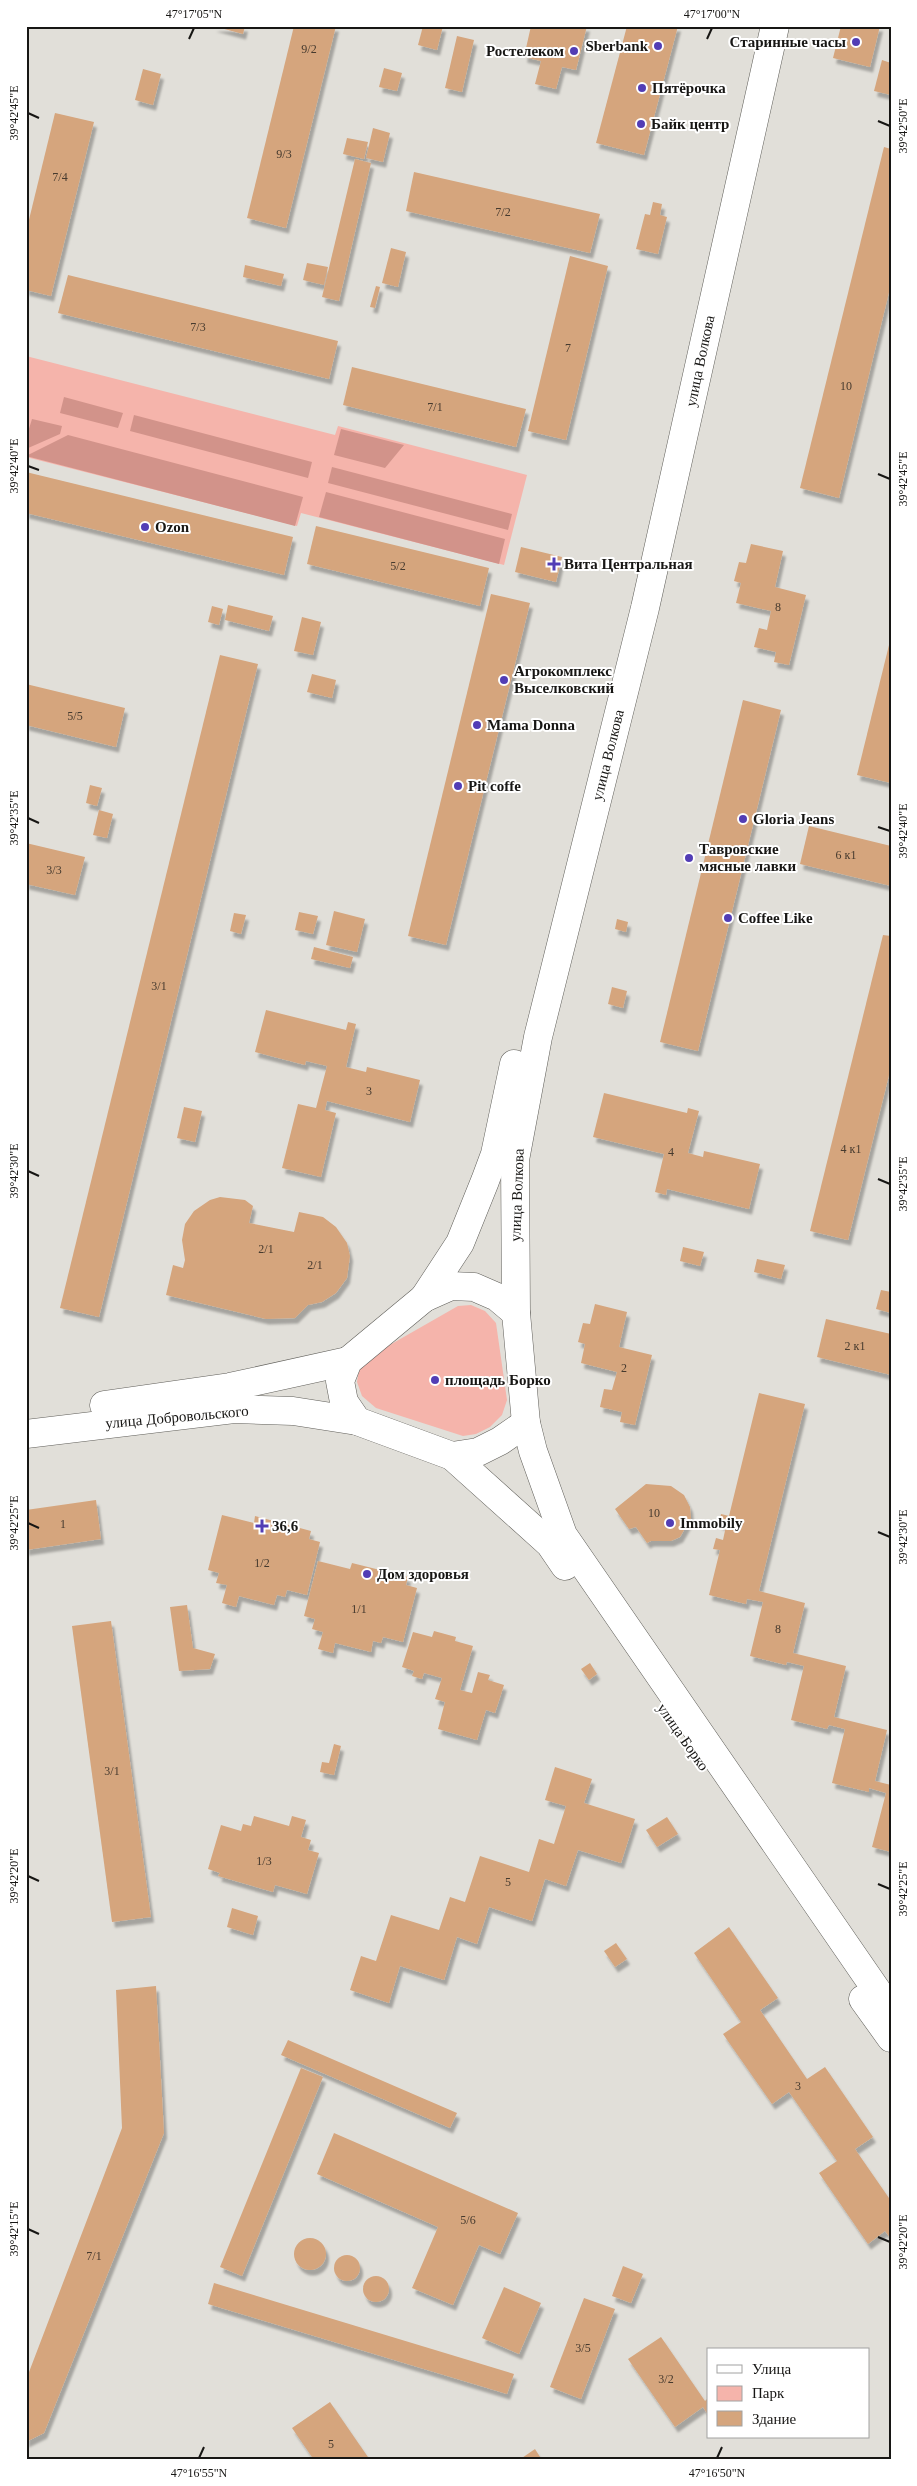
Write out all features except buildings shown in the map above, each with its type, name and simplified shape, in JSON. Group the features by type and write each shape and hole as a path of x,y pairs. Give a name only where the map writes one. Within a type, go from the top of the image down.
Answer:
{"main road":[{"name":"улица Волкова","path":"424,1298 460,1243 495,1154 525,1016 628,604 758,26"},
{"name":"улица Волкова","path":"516,1313 515,1160 538,1037 645,608 776,26"},
{"path":"451,1286 474,1287 497,1297 516,1313 526,1423 500,1441 478,1452 452,1456 357,1421 344,1402 340,1381 348,1361 424,1298 451,1286"},
{"name":"улица Добровольского","path":"26,1416 230,1388 348,1361"},
{"name":"улица Добровольского","path":"26,1434 234,1409 292,1411 357,1421"},
{"name":"улица Борко","path":"526,1423 533,1451 562,1535 891,2011"},
{"name":"улица Борко","path":"452,1456 550,1544 891,2038"}],"green space":[{"path":"26,356 335,435 338,426 527,475 504,565 301,513 297,526 26,457"},
{"path":"471,1305 485,1311 496,1323 507,1400 502,1415 490,1427 476,1434 463,1436 376,1408 362,1396 357,1382 359,1369 367,1358 458,1306"}],"shaded area":[{"path":"64,397 123,413 118,428 60,413"},
{"path":"134,415 312,462 308,478 130,431"},
{"path":"32,419 62,426 60,434 26,449 26,431 28,432"},
{"path":"341,429 404,445 385,468 334,455"},
{"path":"68,435 303,497 295,526 26,456"},
{"path":"332,467 512,514 508,530 328,483"},
{"path":"326,492 505,539 499,564 319,517"}],"place":[{"name":"Старинные часы","path":"856,42"},
{"name":"Sberbank","path":"658,46"},
{"name":"Ростелеком","path":"574,51"},
{"name":"Пятёрочка","path":"642,88"},
{"name":"Байк центр","path":"641,124"},
{"name":"Ozon","path":"145,527"},
{"name":"Вита Центральная","path":"554,564"},
{"name":"Агрокомплекс Выселковский","path":"504,680"},
{"name":"Mama Donna","path":"477,725"},
{"name":"Pit coffe","path":"458,786"},
{"name":"Gloria Jeans","path":"743,819"},
{"name":"Тавровские мясные лавки","path":"689,858"},
{"name":"Coffee Like","path":"728,918"},
{"name":"площадь Борко","path":"435,1380"},
{"name":"Immobily","path":"670,1523"},
{"name":"36,6","path":"262,1526"},
{"name":"Дом здоровья","path":"367,1574"}]}
